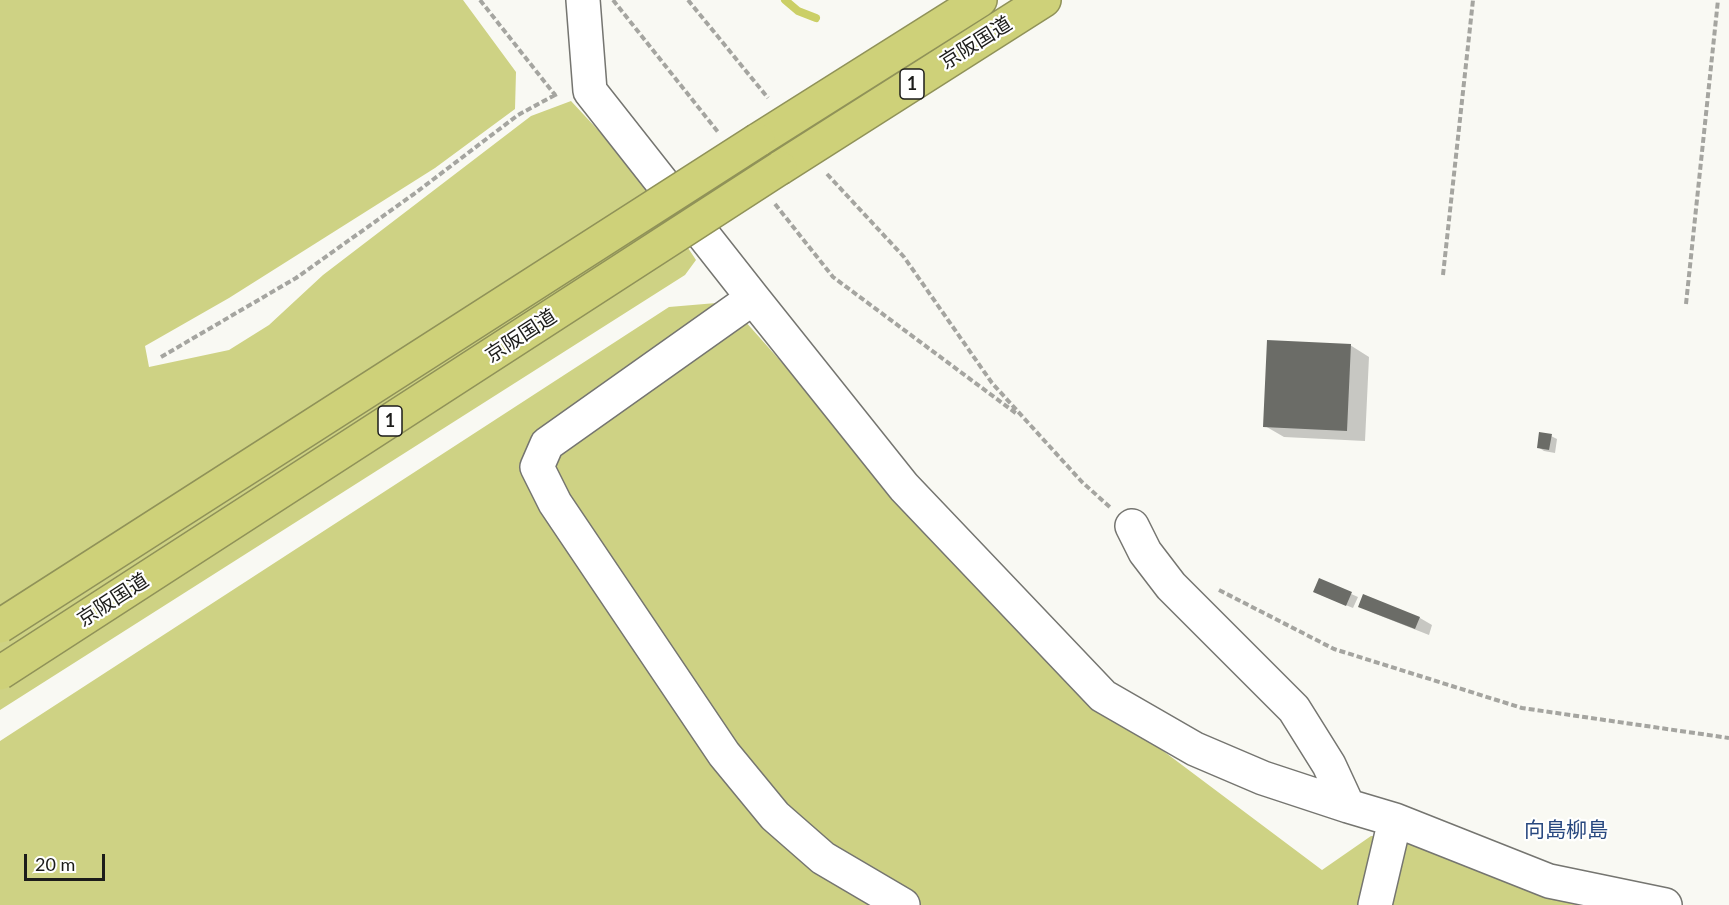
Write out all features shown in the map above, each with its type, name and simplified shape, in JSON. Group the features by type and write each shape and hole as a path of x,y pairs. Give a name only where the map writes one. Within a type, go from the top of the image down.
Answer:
{"highway":[{"name":"京阪国道","path":"0,626 980,0"},
{"name":"京阪国道","path":"0,673 1044,0"}],"lane":[{"path":"583,0 590,91 904,487 1103,696 1196,750 1263,778 1395,820 1549,881 1665,905"},
{"path":"753,298 547,444 537,467 555,503 711,735 775,816 823,858 903,905"},
{"path":"1132,526 1145,552 1171,586 1294,709 1329,765 1348,806"},
{"path":"1375,905 1395,820"}],"path":[{"path":"480,0 555,94"},
{"path":"613,0 722,138"},
{"path":"688,0 787,122"},
{"path":"1443,275 1473,0"},
{"path":"1686,304 1718,0"},
{"path":"161,357 296,278 414,195 518,115 555,94 590,91"},
{"path":"793,160 904,258 992,383 1082,482 1132,526"},
{"path":"774,203 833,277 1025,419"},
{"path":"1218,589 1334,649 1522,708 1729,738"}],"green space":[{"path":"0,0 463,0 516,72 515,109 435,168 229,298 145,346 149,367 229,350 269,325 323,275 531,116 571,101 639,174 696,260 685,275 0,710"},
{"path":"728,302 905,501 1114,714 1322,870 1371,836 1409,838 1619,905 0,905 0,741 669,307"}],"building":[{"path":"1267,340 1351,344 1347,431 1263,427"},
{"path":"1539,432 1552,434 1549,450 1537,448"},
{"path":"1319,578 1352,592 1346,606 1313,592"},
{"path":"1363,594 1420,617 1415,629 1358,607"}],"waterway":[{"path":"785,0 798,11 816,18"}],"district":[{"name":"向島柳島","path":"1566,830"}]}
